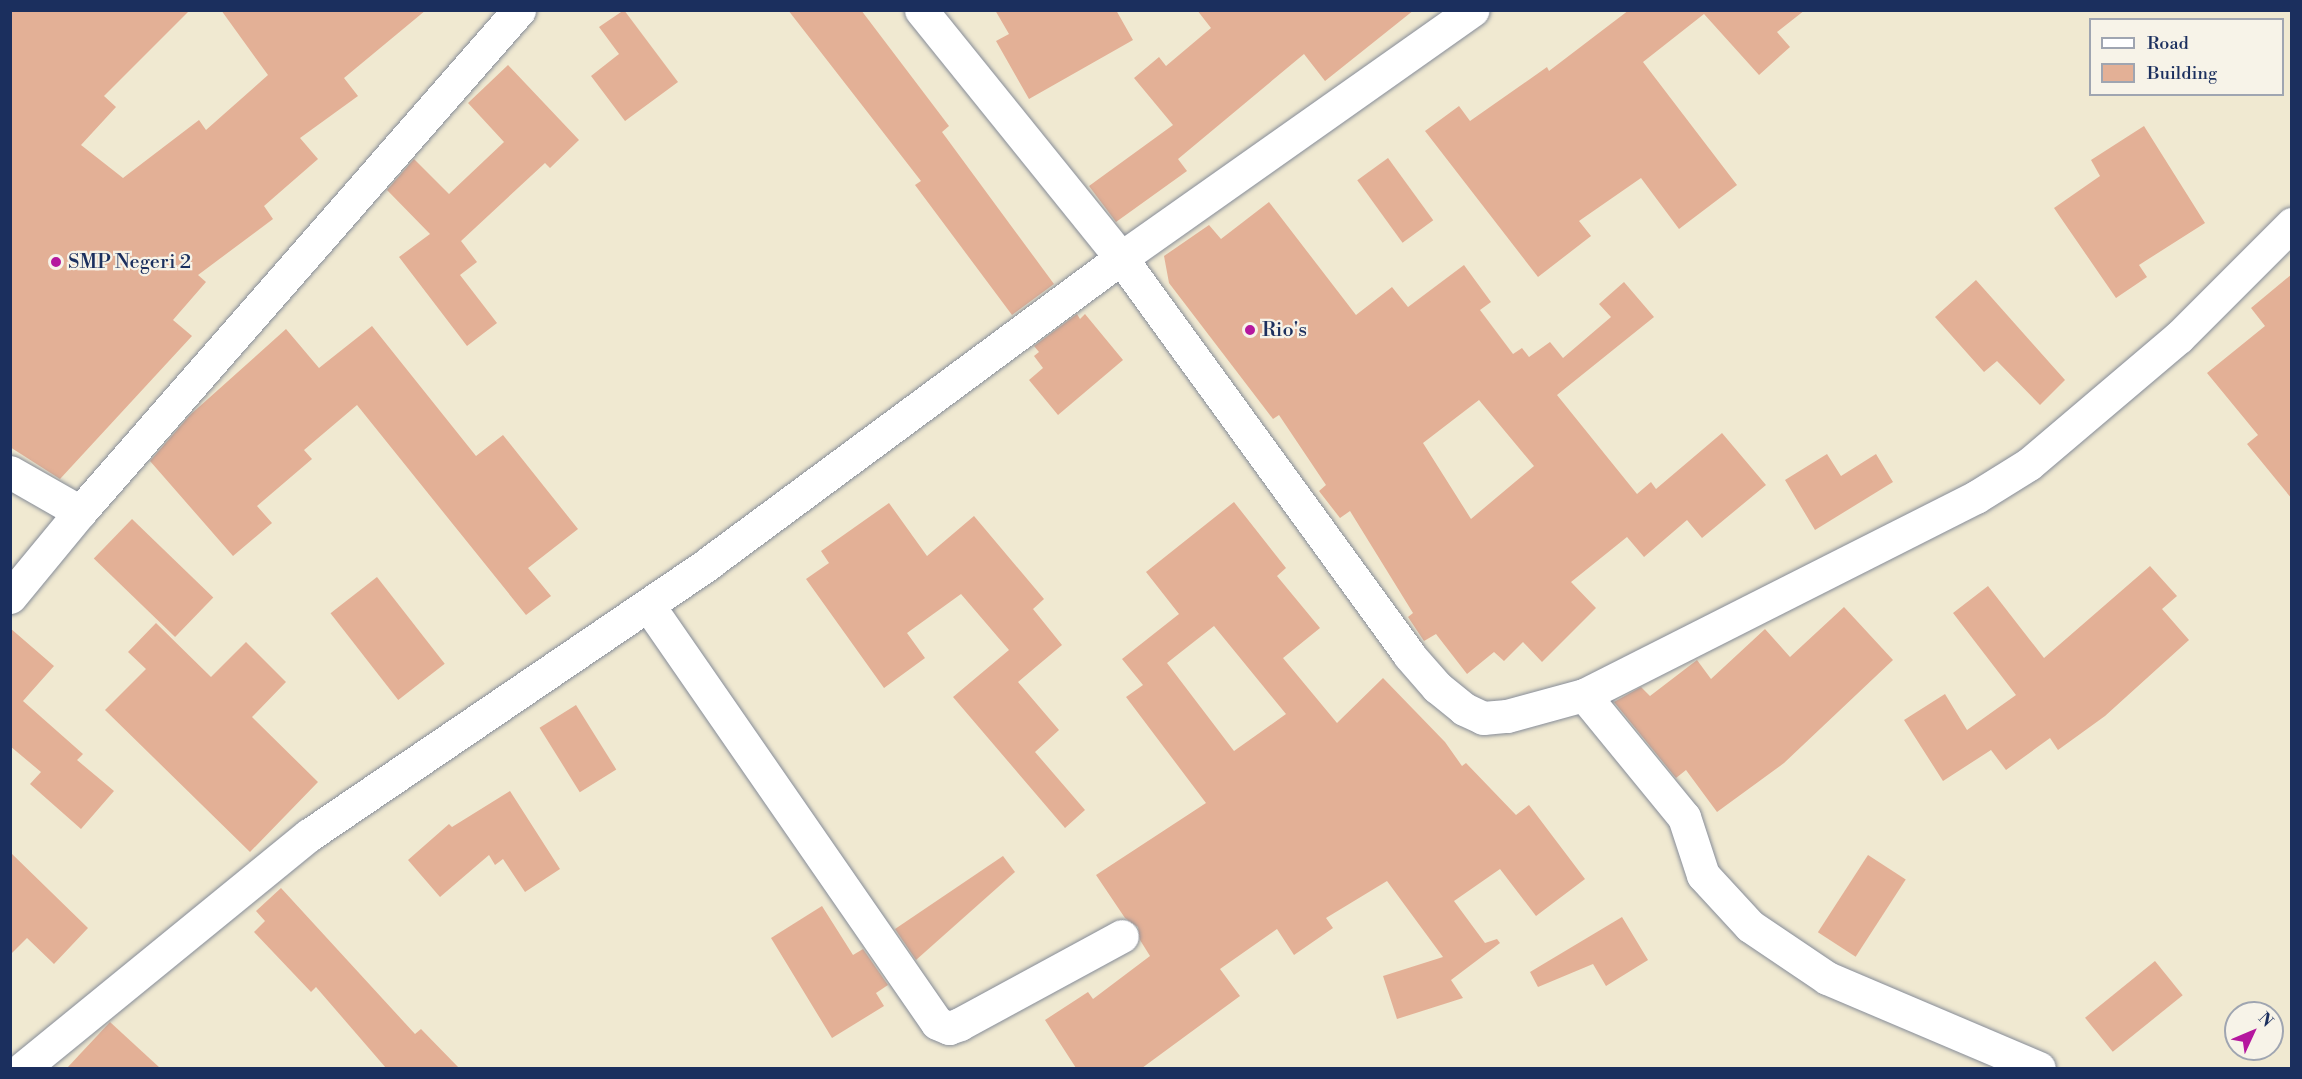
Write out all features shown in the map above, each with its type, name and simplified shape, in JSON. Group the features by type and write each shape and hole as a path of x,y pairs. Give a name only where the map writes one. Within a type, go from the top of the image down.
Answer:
{"street":[{"path":"10,597 80,512 519,10"},
{"path":"921,10 1121,258 1409,655 1437,687 1464,709 1484,718 1507,716 1584,695 1976,496 2029,464 2179,337 2292,224"},
{"path":"23,1068 309,835 648,605 1121,258 1472,10"},
{"path":"10,471 80,512"},
{"path":"648,605 937,1023 949,1028 960,1024 1122,936"},
{"path":"1584,695 1684,818 1703,875 1750,926 1827,978 2039,1068"}],"building":[{"path":"10,10 190,10 104,96 116,107 81,145 123,178 199,120 206,130 268,75 221,10 426,10 344,78 358,96 300,138 318,159 264,206 273,219 198,275 206,282 173,320 192,336 60,479 10,447"},
{"path":"624,10 678,82 625,121 591,76 619,54 599,27"},
{"path":"788,10 861,10 949,126 942,132 1054,284 1012,315 915,185 921,181"},
{"path":"995,10 1116,10 1133,40 1029,99 996,41 1009,34"},
{"path":"1197,10 1414,10 1325,81 1304,54 1178,159 1187,171 1116,222 1089,186 1173,125 1134,78 1159,57 1166,66 1211,28"},
{"path":"1629,10 1805,10 1777,32 1790,47 1759,75 1704,14 1643,62 1737,185 1679,229 1641,178 1579,221 1591,236 1538,277 1425,131 1459,106 1470,121 1547,67 1549,71"},
{"path":"508,65 579,140 550,168 545,163 461,241 477,262 460,275 497,323 467,346 399,257 430,234 387,190 414,159 449,194 504,142 468,103"},
{"path":"2144,126 2205,223 2139,265 2147,277 2116,298 2054,208 2100,176 2091,160"},
{"path":"1388,158 1433,220 1403,243 1357,180"},
{"path":"1269,202 1356,315 1392,287 1408,307 1464,265 1491,302 1480,310 1513,354 1522,348 1529,357 1550,342 1563,358 1611,317 1599,304 1624,282 1654,317 1557,395 1637,494 1651,482 1656,489 1722,433 1766,485 1702,538 1687,520 1644,557 1627,537 1571,582 1596,608 1542,662 1523,642 1504,661 1494,652 1467,674 1436,634 1424,641 1408,617 1413,613 1350,511 1340,518 1319,491 1326,485 1279,415 1273,419 1169,283 1164,256 1209,225 1221,239","holes":["1479,400 1534,466 1471,519 1423,443"]},
{"path":"2292,274 2292,499 2247,444 2258,435 2207,373 2265,326 2251,308"},
{"path":"1976,280 2065,380 2040,405 1997,361 1984,372 1935,317"},
{"path":"1077,314 1080,319 1085,314 1123,360 1058,415 1029,380 1043,368 1034,356 1039,352 1034,346"},
{"path":"372,326 476,456 503,435 578,529 528,568 551,596 526,615 357,405 304,450 312,459 257,506 272,523 233,556 150,461 190,415 286,329 319,368"},
{"path":"1827,454 1841,476 1876,454 1893,482 1815,530 1785,480"},
{"path":"1234,502 1286,568 1277,576 1320,628 1283,658 1337,723 1383,678 1445,742 1462,766 1466,763 1516,815 1529,805 1585,879 1536,916 1500,869 1454,901 1485,943 1497,939 1500,943 1451,980 1463,998 1397,1019 1383,976 1443,957 1387,881 1326,918 1333,928 1294,955 1277,929 1220,969 1240,996 1142,1068 1076,1068 1045,1020 1088,992 1093,999 1150,956 1140,940 1138,927 1125,918 1096,875 1206,803 1126,697 1143,685 1122,659 1179,614 1146,572","holes":["1214,626 1286,714 1234,751 1167,663"]},
{"path":"889,503 927,556 974,516 1044,599 1033,609 1062,645 1018,682 1059,730 1035,752 1085,810 1065,828 953,697 1009,650 961,594 907,633 925,658 884,688 806,579 829,563 821,551"},
{"path":"132,519 213,597 175,637 94,559"},
{"path":"2150,566 2177,596 2162,609 2189,640 2105,716 2058,750 2050,738 2006,770 1991,750 1943,781 1904,720 1945,694 1967,730 2016,695 1953,613 1988,586 2044,658"},
{"path":"377,577 445,664 398,700 331,613"},
{"path":"1844,607 1893,660 1784,763 1717,812 1686,770 1676,778 1614,702 1641,687 1650,696 1697,660 1711,679 1765,629 1790,657"},
{"path":"156,623 211,677 246,642 286,682 252,717 318,782 250,852 105,710 146,669 128,652"},
{"path":"10,628 54,666 23,701 83,754 77,760 114,791 81,829 30,784 41,772 10,746"},
{"path":"576,705 616,769 580,792 540,728"},
{"path":"510,791 560,869 525,892 503,859 495,865 489,855 440,897 408,860 449,824 452,827"},
{"path":"10,852 88,928 54,964 27,938 10,955"},
{"path":"1868,855 1906,880 1856,957 1818,932"},
{"path":"1003,856 1015,872 916,960 895,929"},
{"path":"281,888 415,1034 421,1029 459,1068 386,1068 316,987 311,992 254,932 265,921 256,911"},
{"path":"822,906 853,955 863,949 888,985 876,993 884,1006 832,1038 771,938"},
{"path":"1622,917 1648,960 1606,986 1593,964 1538,987 1530,972"},
{"path":"2155,961 2183,995 2113,1052 2085,1018"},
{"path":"110,1022 160,1068 67,1068"}],"place":[{"name":"SMP Negeri 2","path":"56,262"},
{"name":"Rio's","path":"1250,330"}]}
